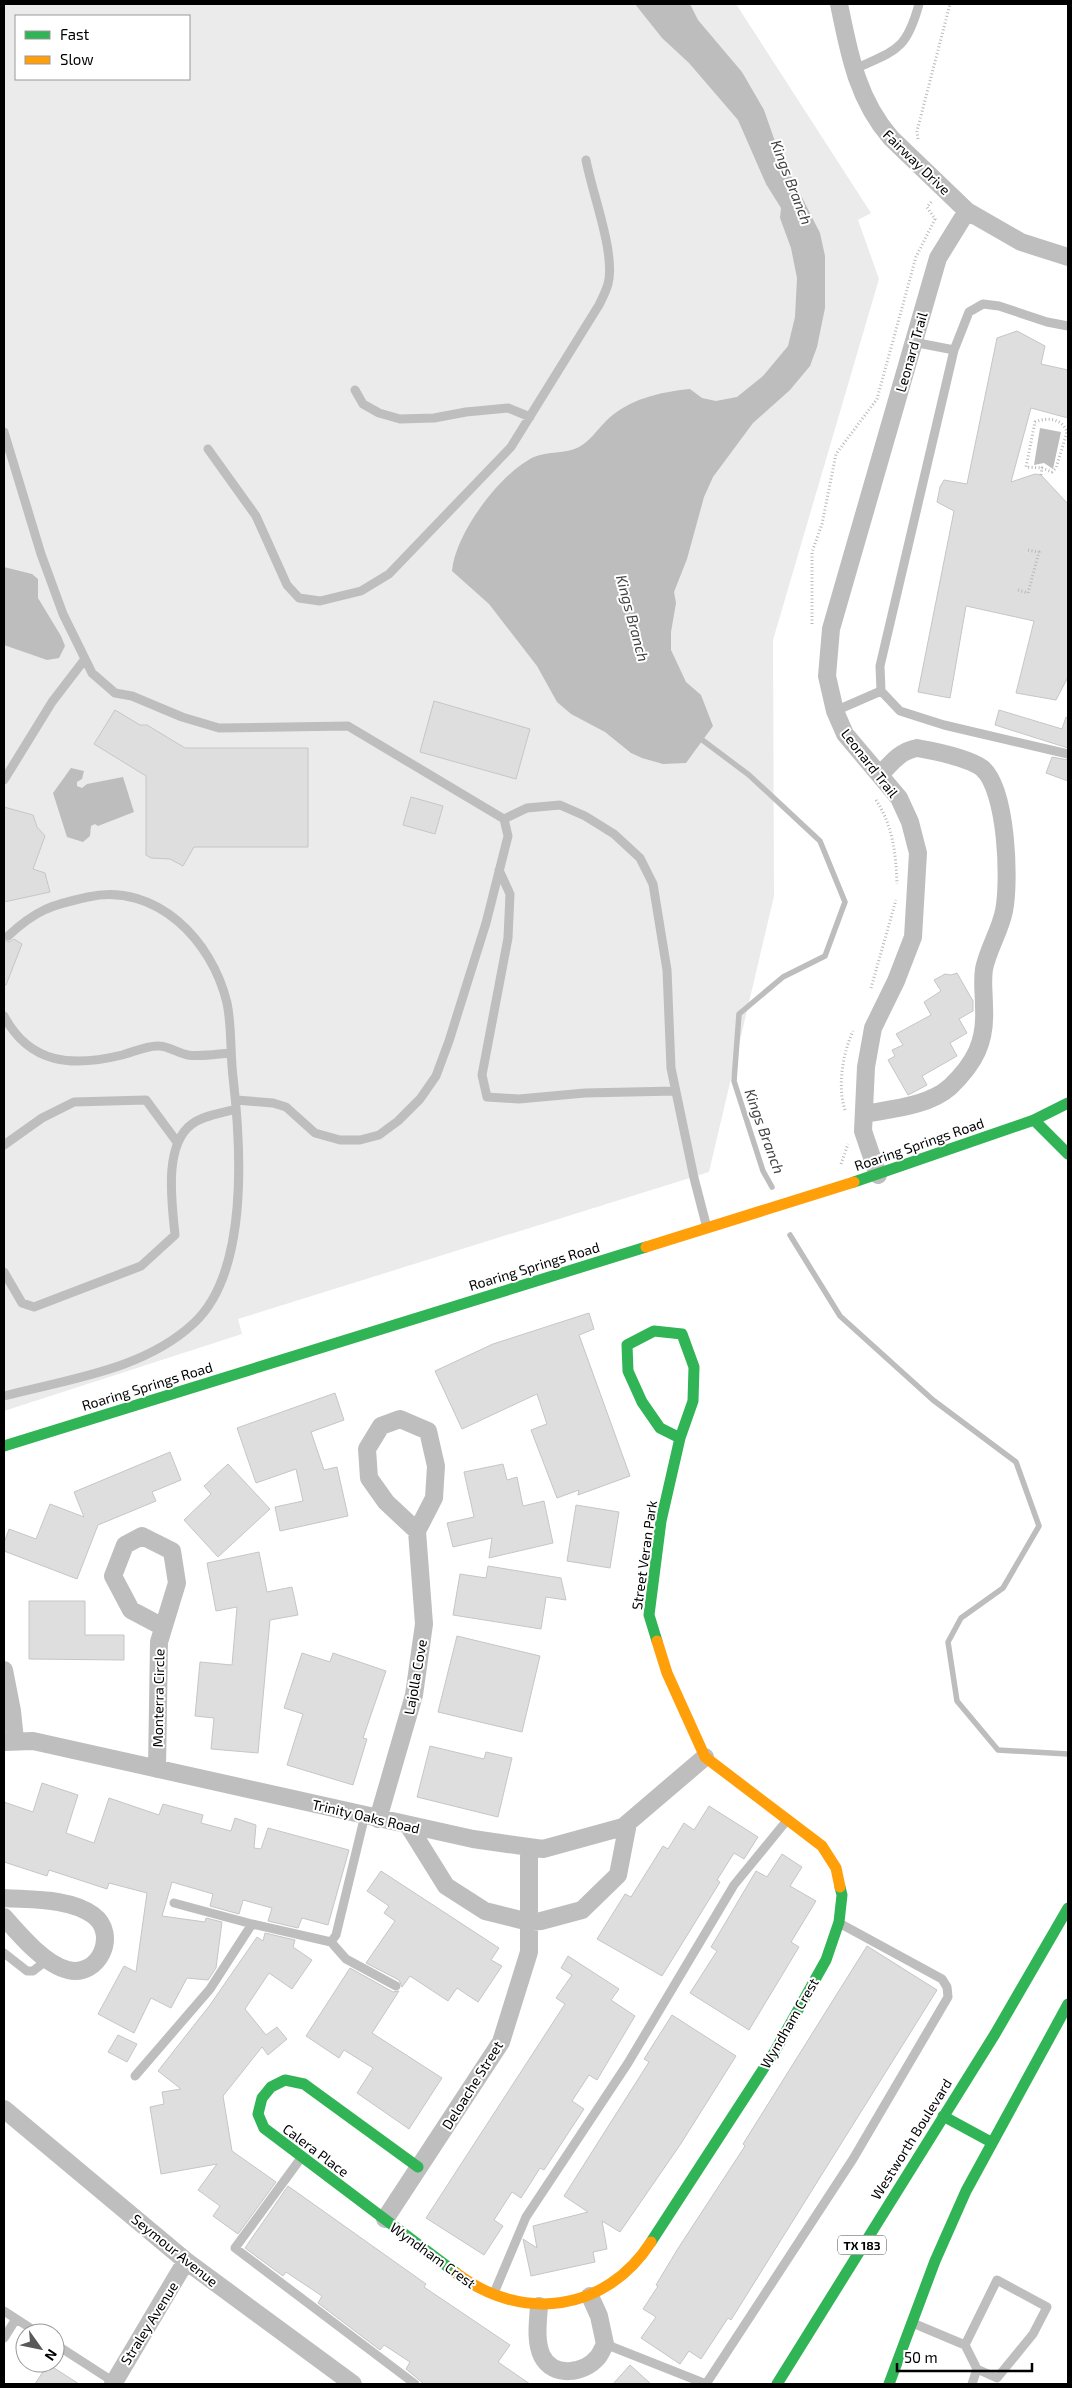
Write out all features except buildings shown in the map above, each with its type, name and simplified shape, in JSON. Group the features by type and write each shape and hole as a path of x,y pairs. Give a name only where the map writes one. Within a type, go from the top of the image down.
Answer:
{"street":[{"name":"Fairway Drive","path":"839,4 852,70 881,127 966,210 1021,242 1068,258"},
{"name":"Leonard Trail","path":"878,1175 855,1114 873,1028 896,980 913,937 917,897 918,854 910,822 899,798 845,734 834,711 827,676 831,628 938,258 966,210"},
{"path":"855,1114 916,1105 948,1088 968,1067 980,1048 985,1030 982,984 985,966 1004,911 1006,886 1007,859 1004,829 992,784 988,775 981,768 972,763 917,748 899,755 880,775"},
{"name":"Roaring Springs Road","path":"4,1446 878,1175 1034,1120 1068,1103"},
{"path":"1034,1120 1068,1154"},
{"name":"Street Veran Park","path":"680,1438 660,1428 642,1402 628,1372 627,1345 654,1331 682,1334 694,1366 693,1401 680,1438 660,1521 649,1615 667,1674 705,1757"},
{"path":"400,1419 428,1431 436,1466 434,1498 417,1531 386,1502 369,1478 367,1449 381,1426 400,1419"},
{"name":"Lajolla Cove","path":"372,1817 414,1695 424,1624 417,1531"},
{"name":"Monterra Circle","path":"157,1769 159,1642 177,1583 172,1551 142,1536 125,1545 113,1576 131,1610 163,1627"},
{"path":"4,1670 12,1711 9,1741"},
{"name":"Trinity Oaks Road","path":"9,1741 33,1741 473,1839 543,1849 624,1827 705,1757"},
{"name":"Wyndham Crest","path":"385,2219 467,2281 492,2296 539,2306 561,2304 590,2296 622,2276 640,2259 671,2214 775,2051 826,1960 839,1922 842,1895 836,1868 822,1846 789,1818 705,1757"},
{"path":"408,1825 446,1886 485,1911 529,1922 541,1921 582,1910 618,1875 628,1823"},
{"name":"Deloache Street","path":"385,2219 501,2042 529,1952 529,1847"},
{"path":"4,1898 64,1903 93,1915 102,1924 106,1935 105,1944 97,1961 90,1967 84,1970 68,1970 48,1960 4,1920"},
{"name":"Westworth Boulevard","path":"777,2381 995,2034 1068,1908"},
{"path":"889,2384 911,2322 949,2228 991,2142 1068,2004"},
{"name":"Calera Place","path":"385,2219 301,2158 264,2128 258,2114 262,2098 271,2087 285,2080 304,2084 418,2167"},
{"name":"Seymour Avenue","path":"4,2109 186,2261 353,2384"},
{"path":"943,2116 991,2142"},
{"name":"Straley Avenue","path":"114,2383 186,2261"},
{"path":"539,2306 538,2343 542,2357 559,2370 574,2372 587,2366 597,2358 605,2344 600,2316 590,2296"}],"lane":[{"path":"852,70 899,47 907,39 913,27 919,4"},
{"path":"208,449 256,516 288,585 299,598 320,601 361,591 389,574 511,446 599,305 608,283 607,243 591,189 586,160"},
{"path":"1068,326 1047,322 1000,306 983,304 969,312 954,350 880,666 881,691 900,711 944,726 1068,754"},
{"path":"914,342 954,350"},
{"path":"355,390 363,404 379,413 400,418 434,418 466,412 508,408 530,417"},
{"path":"4,432 41,554 63,614 92,672 115,693 132,696 182,717 219,728 348,726 504,819 508,836 449,1041 436,1076 420,1099 398,1121 378,1135 360,1140 340,1140 315,1133 286,1108 273,1104 236,1104 192,1124 177,1142 171,1178 175,1235 141,1266 34,1307 22,1303 4,1272"},
{"path":"4,780 52,702 85,659"},
{"path":"834,711 881,691"},
{"path":"504,819 527,808 560,805 585,816 614,834 640,858 653,884 667,970 671,1068 694,1178 707,1228"},
{"path":"499,870 510,894 508,938 482,1075 487,1096 519,1098 586,1093 676,1091"},
{"path":"4,1396 134,1361 171,1342 196,1321 217,1292 229,1263 236,1222 238,1155 236,1104 226,1002 214,968 198,941 172,915 151,903 108,893 47,907 27,918 8,936"},
{"path":"4,1016 12,1031 27,1046 50,1059 76,1062 100,1060 159,1046 189,1055 230,1053"},
{"path":"4,1145 42,1118 74,1102 146,1100 177,1142"},
{"path":"331,1942 336,1935 372,1817"},
{"path":"492,2296 526,2218 628,2063 734,1885 789,1818"},
{"path":"174,1903 252,1924 331,1942 346,1959 396,1986"},
{"path":"605,2344 706,2384 853,2159 948,1997 947,1987 942,1979 839,1922"},
{"path":"135,2076 210,1989 252,1924"},
{"path":"4,1953 27,1972 32,1971 48,1960"},
{"path":"301,2158 235,2248 415,2384"},
{"path":"911,2322 965,2345 977,2369 997,2378 1033,2334 1047,2307 998,2280 965,2345"},
{"path":"4,2311 22,2323"},
{"path":"4,2338 16,2319"},
{"path":"65,2351 114,2383"},
{"path":"972,2384 977,2369"}],"path":[{"path":"920,147 917,131 950,4"},
{"path":"812,633 814,609 812,552 822,524 836,454 877,398 916,257 935,220 927,206 943,188"},
{"path":"1053,419 1065,427 1067,432 1056,468 1052,472 1042,468 1026,467 1035,422 1053,419"},
{"path":"1042,468 1042,475"},
{"path":"1018,590 1028,593 1039,552 1027,550"},
{"path":"872,794 885,814 896,851 897,888"},
{"path":"870,994 897,897"},
{"path":"855,1114 841,1080 848,1042 856,1026"},
{"path":"840,1169 850,1138"}],"shaded area":[{"path":"4,4 736,4 871,213 858,220 879,279 773,640 774,896 709,1172 238,1319 242,1334 4,1411"}],"water":[{"path":"635,4 690,4 698,20 742,72 764,110 778,150 820,233 825,256 825,308 817,347 810,366 790,390 753,423 713,477 704,497 687,559 674,592 676,603 671,632 671,650 686,682 701,695 713,726 686,763 663,764 642,758 631,753 605,732 571,714 557,702 537,666 489,604 452,571 461,540 481,506 507,476 521,465 539,455 568,451 583,445 615,413 645,398 667,392 690,389 702,398 716,401 737,397 763,376 788,346 795,317 797,278 791,248 780,218 781,208 766,184 738,120 689,63 662,38"},
{"path":"1040,428 1061,432 1053,469 1044,463 1034,465"},
{"path":"4,567 32,574 38,579 38,598 65,646 59,658 47,660 4,645"},
{"path":"71,768 84,771 82,779 77,782 77,786 82,788 87,784 123,777 134,812 98,826 95,824 91,826 90,836 83,842 67,837 53,793"}],"waterway":[{"name":"Kings Branch","path":"697,736 749,775 820,841 845,902 825,956 783,977 739,1014 734,1081 763,1171 772,1187"},
{"name":"Kings Branch","path":"790,1235 840,1316 933,1400 1016,1462 1039,1526 1003,1588 961,1618 948,1642 957,1701 998,1750 1068,1754"}],"traffic: fast":[{"path":"854,1182 1034,1120 1068,1103"},
{"path":"1034,1120 1068,1154"},
{"path":"4,1446 646,1247"},
{"path":"657,1641 649,1615 661,1521 680,1438 693,1401 694,1367 682,1334 654,1331 627,1345 628,1371 642,1402 660,1428 680,1438"},
{"path":"651,2242 775,2051 826,1960 839,1922 842,1895 840,1887"},
{"path":"777,2384 995,2034 1068,1908"},
{"path":"889,2384 935,2261 966,2191 1068,2004"},
{"path":"418,2167 304,2084 285,2080 271,2087 262,2098 258,2114 264,2128 456,2273"},
{"path":"943,2116 991,2142"}],"traffic: slow":[{"path":"646,1247 854,1182"},
{"path":"657,1641 667,1673 705,1757 822,1846 836,1868 840,1887"},
{"path":"456,2273 481,2289 508,2299 535,2304 561,2302 587,2296 611,2283 632,2265 651,2242"}]}
